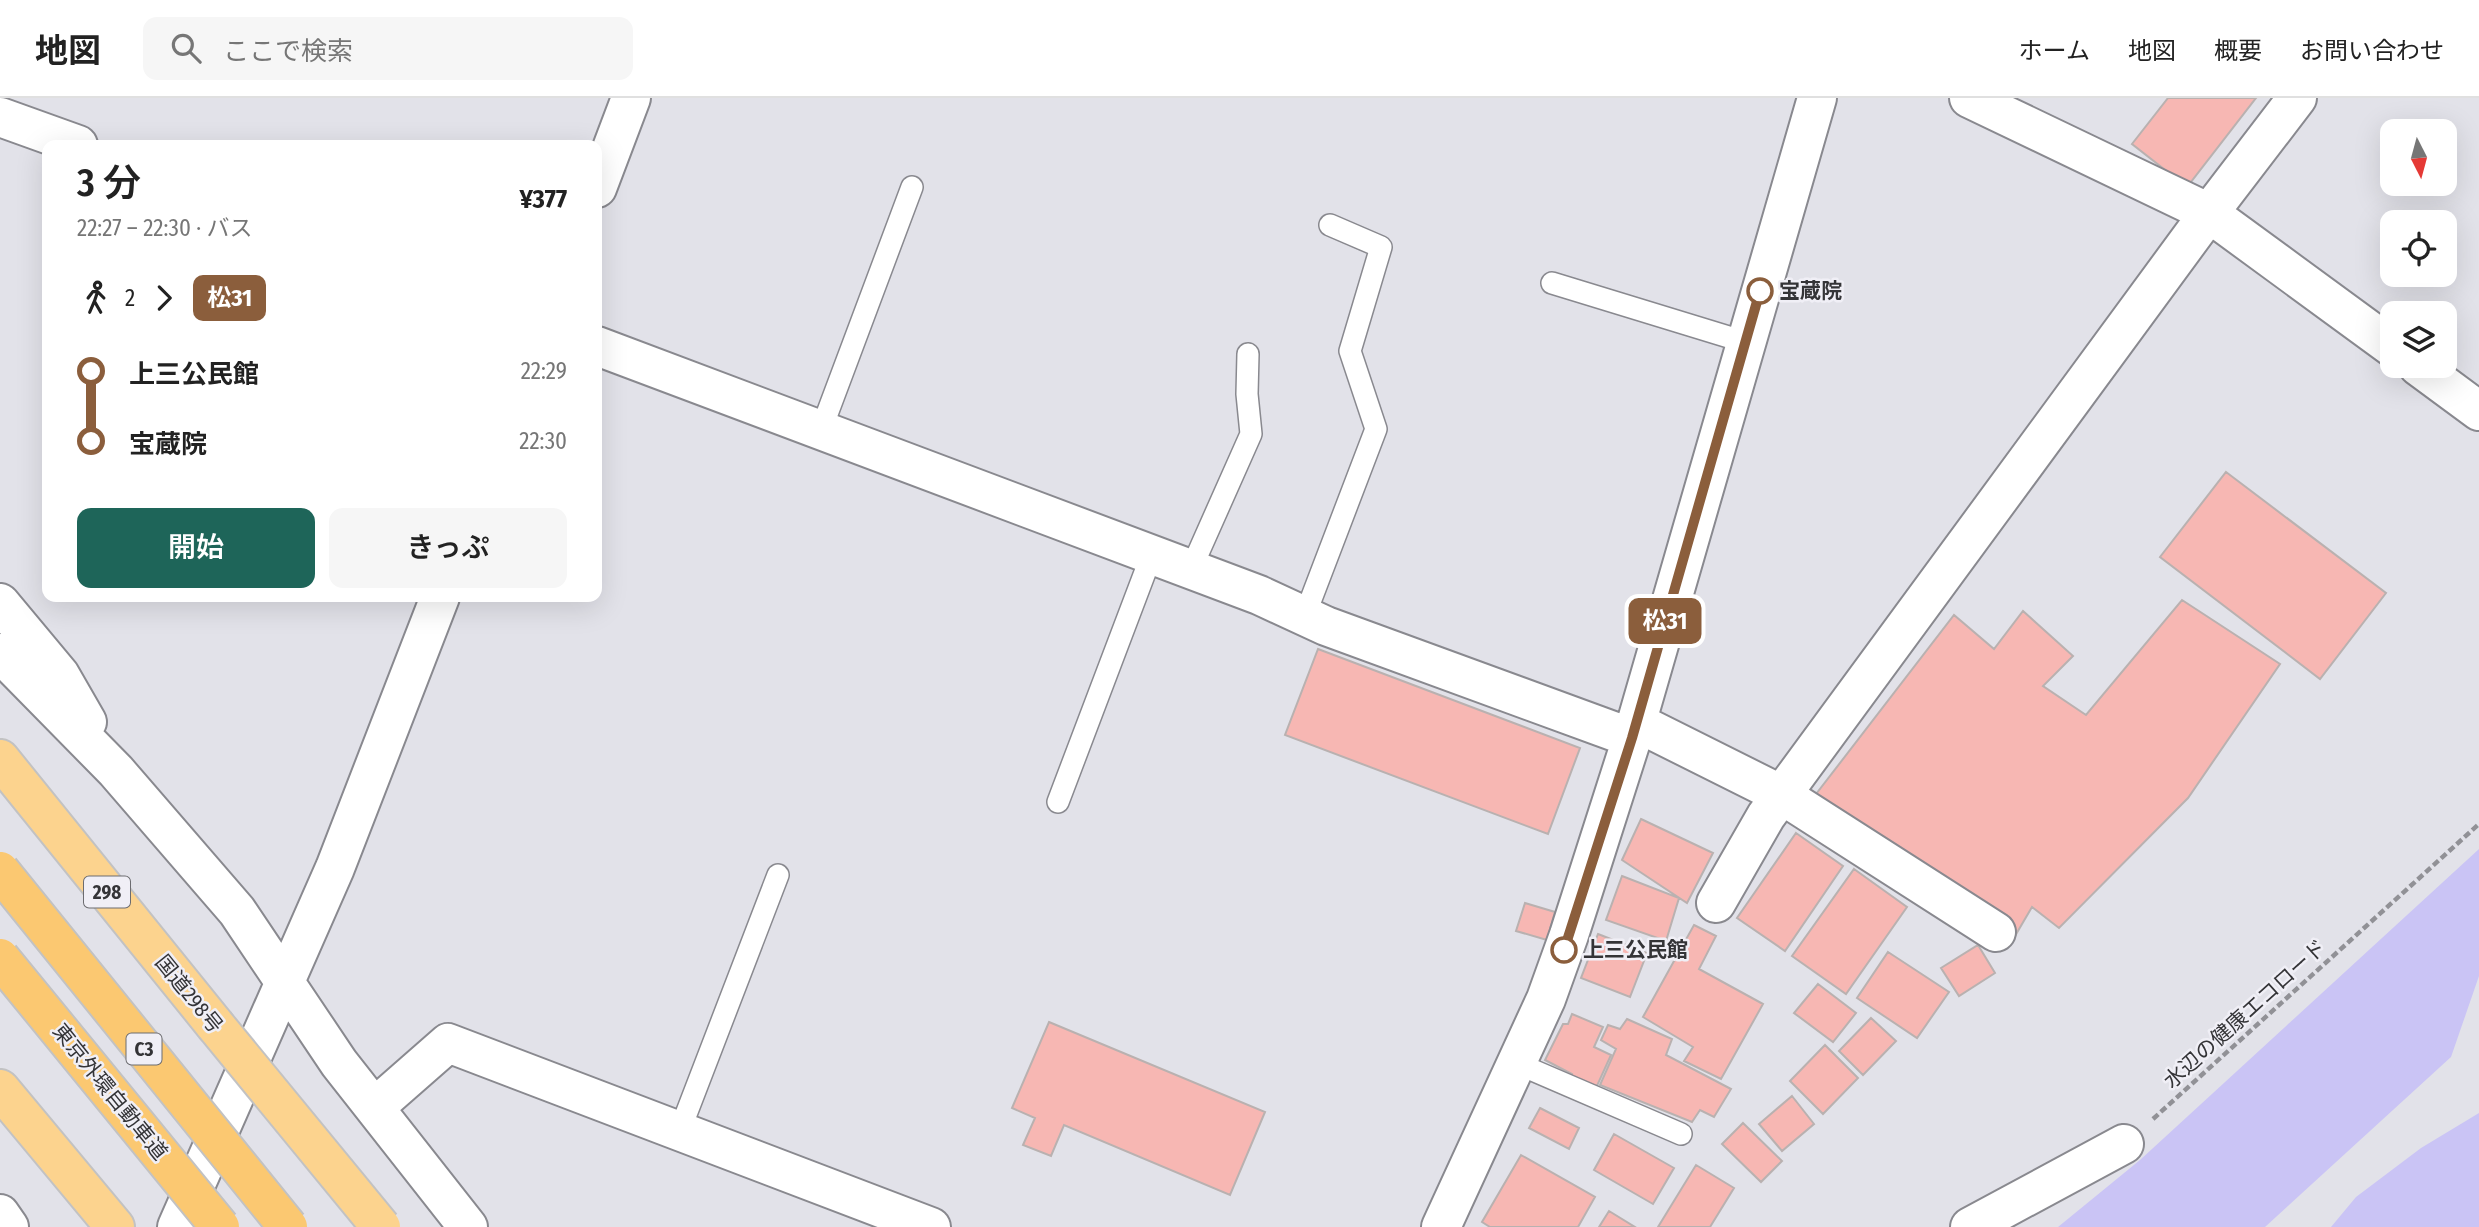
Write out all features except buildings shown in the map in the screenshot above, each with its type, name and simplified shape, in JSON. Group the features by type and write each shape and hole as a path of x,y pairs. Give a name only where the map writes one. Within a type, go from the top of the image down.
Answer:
{"highway":[{"name":"国道298号","path":"0,759 381,1227"},
{"name":"C3","path":"0,871 288,1227"},
{"name":"東京外環自動車道","path":"0,958 220,1227"},
{"path":"0,1089 115,1227"}],"street":[{"path":"602,175 631,98"},
{"path":"1441,1227 1546,999 1564,947 1634,730 1817,98"},
{"path":"1969,98 2209,213 2380,338"},
{"path":"1716,903 1766,817 2209,213 2297,98"},
{"path":"0,117 64,140"},
{"path":"602,348 1152,554 1305,615 1326,626 1634,730 1782,795 1996,932"},
{"path":"2434,378 2479,411"},
{"path":"177,1227 335,868 438,602"},
{"path":"0,603 60,675 116,771"},
{"path":"0,653 116,771 237,911 339,1063 468,1227"},
{"path":"375,1107 448,1043 931,1227"},
{"path":"1970,1227 2124,1144"},
{"path":"0,1214 9,1227"}],"lane":[{"path":"821,430 912,187"},
{"path":"1305,615 1376,429 1350,351 1381,247 1330,225"},
{"path":"1552,283 1745,342"},
{"path":"1191,569 1251,434 1247,394 1248,354"},
{"path":"1058,802 1152,554"},
{"path":"680,1130 778,875"},
{"path":"1516,1063 1681,1134"}],"path":[{"name":"水辺の健康エコロード","path":"2124,1144 2479,824"}],"shaded area":[{"path":"2479,849 2479,976 2451,1057 2265,1227 2058,1227 2140,1160"},
{"path":"2479,1113 2479,1227 2331,1227 2356,1197 2421,1148"}],"bus line":[{"name":"松31","path":"1564,950 1632,738 1760,291"}],"place":[{"name":"宝蔵院","path":"1760,291"},
{"name":"上三公民館","path":"1564,950"}]}
